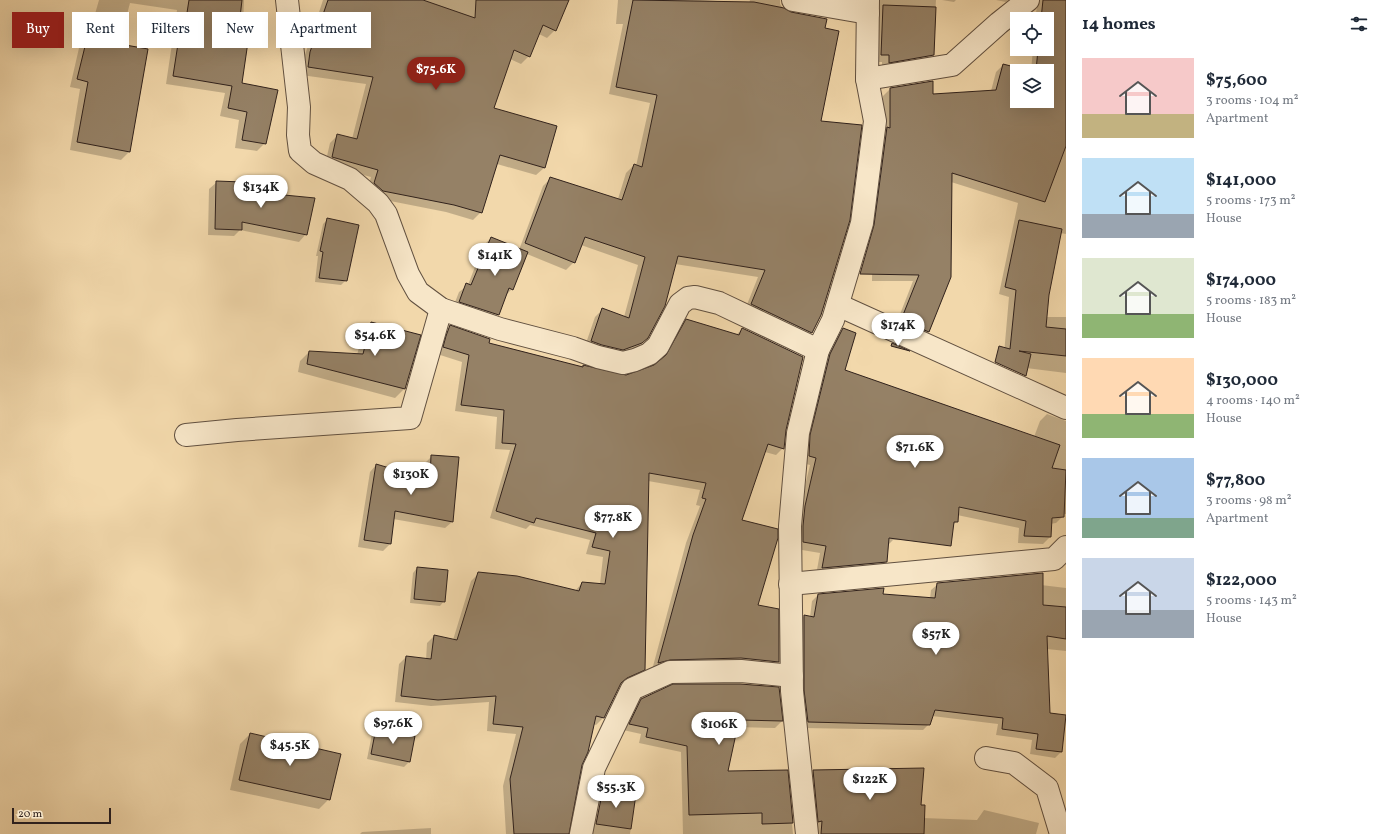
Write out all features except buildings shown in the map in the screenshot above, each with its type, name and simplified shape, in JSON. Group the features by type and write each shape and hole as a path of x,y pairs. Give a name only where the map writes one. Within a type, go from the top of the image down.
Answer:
{"street":[{"path":"287,0 299,107 298,135 300,151 314,163 350,179 378,203 386,214 408,274 418,292 441,309 500,329 623,363 649,354 658,346 680,304 688,298 695,297 719,303 818,350"},
{"path":"793,0 868,6 867,79 875,121 862,223 838,306 833,320 818,350 798,433 790,526 792,676 807,834"},
{"path":"867,79 952,65 999,23 1028,0"},
{"path":"838,306 1066,408"},
{"path":"186,435 410,418 441,309"},
{"path":"790,584 1054,559 1066,547"},
{"path":"581,834 594,768 632,689 670,672 741,671 792,676"},
{"path":"986,758 1014,763 1047,788 1061,834"}]}
